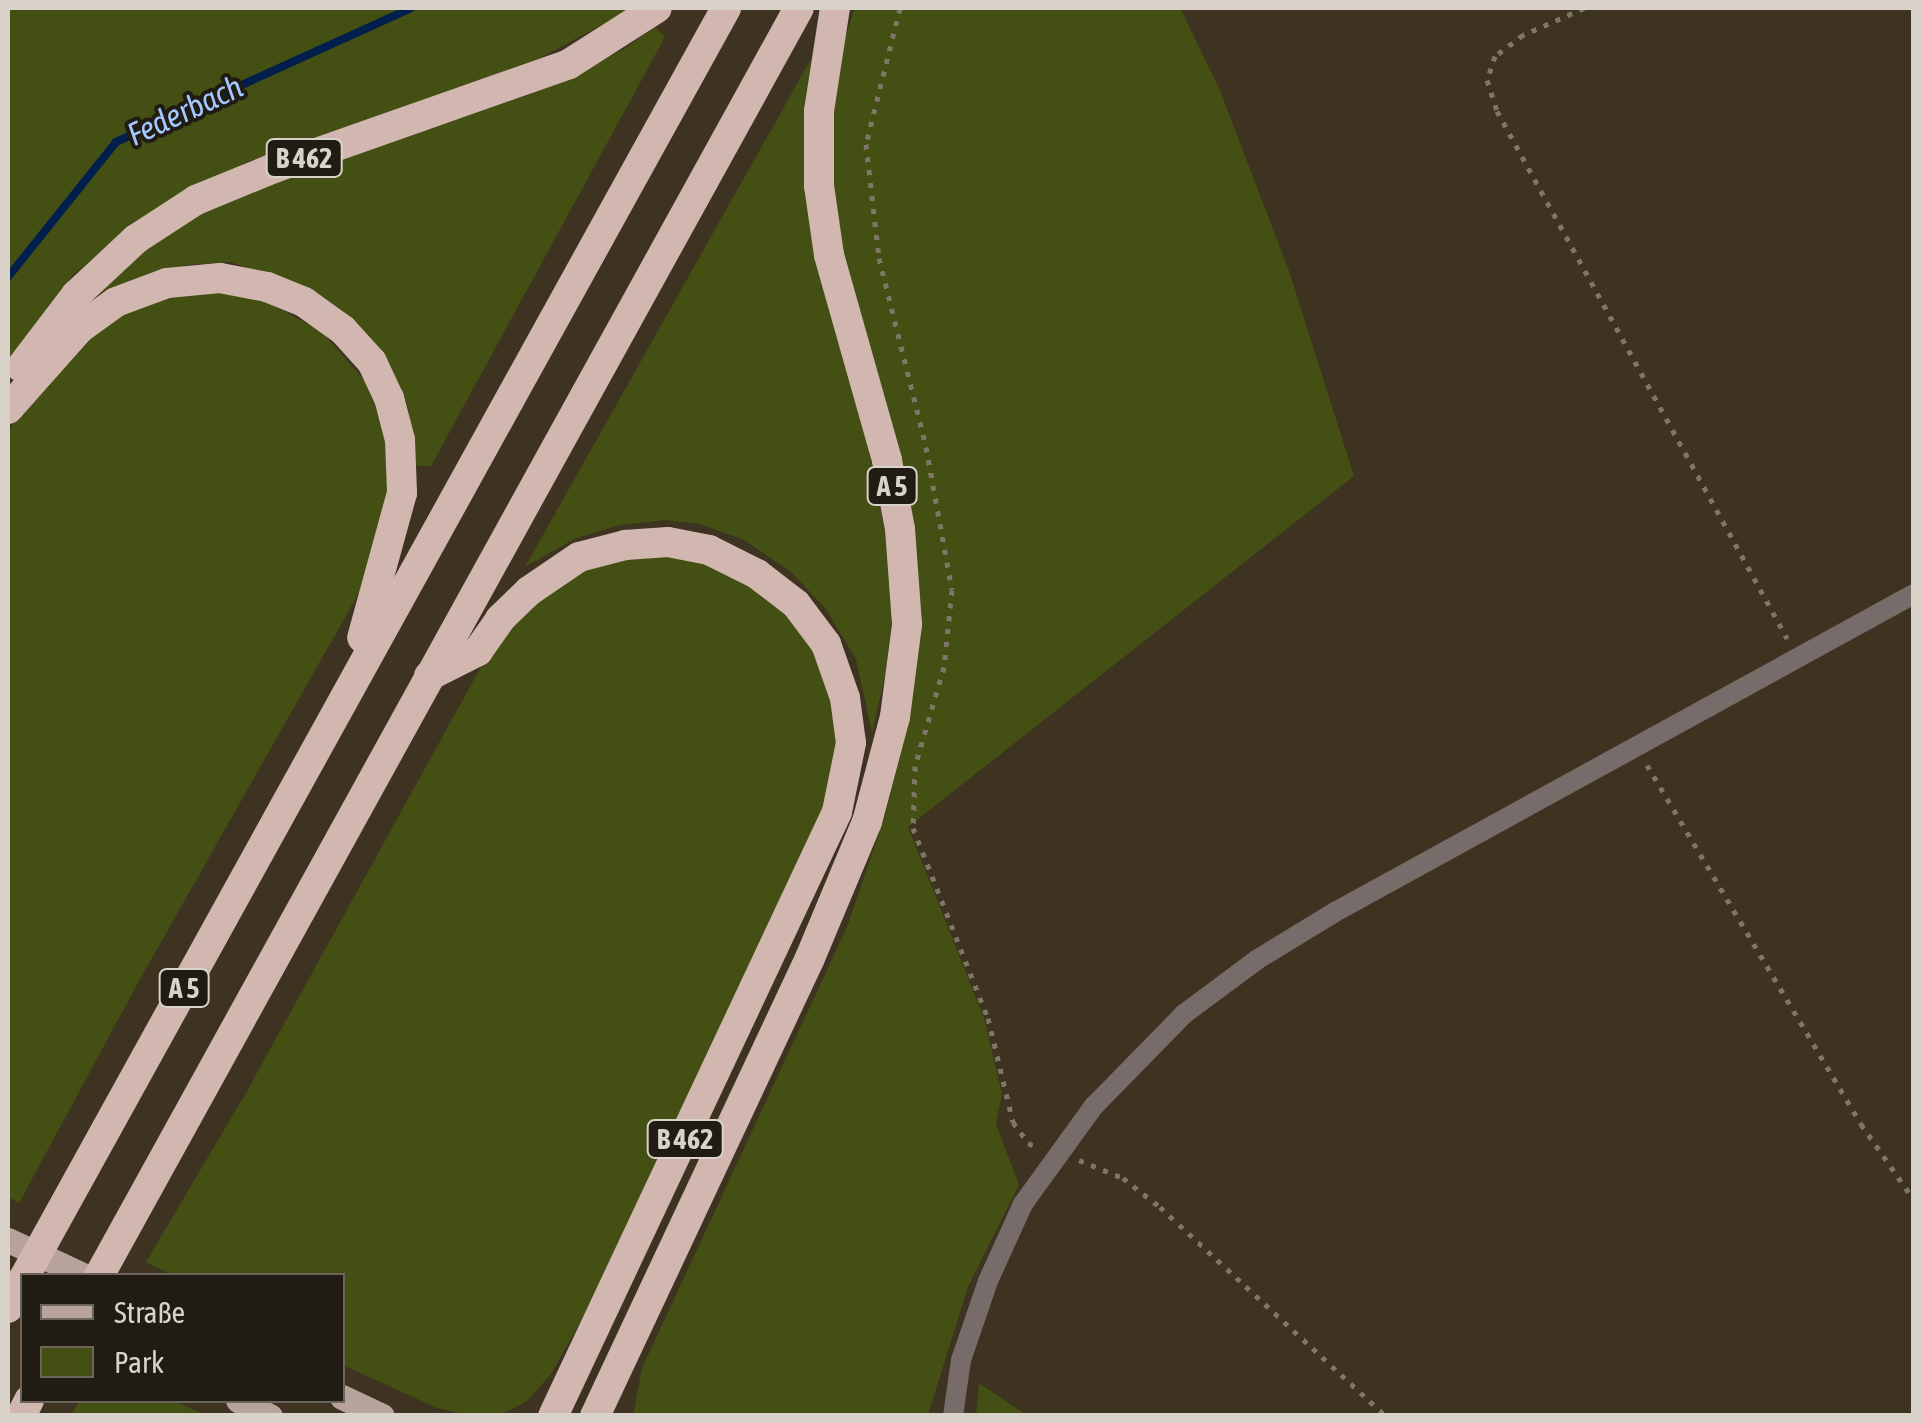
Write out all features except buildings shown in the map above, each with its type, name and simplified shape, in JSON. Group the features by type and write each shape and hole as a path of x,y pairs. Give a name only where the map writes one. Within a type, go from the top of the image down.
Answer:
{"highway":[{"name":"B 462","path":"8,389 30,350 76,295 136,239 196,200 274,168 551,72 637,24 657,8"},
{"name":"A 5","path":"27,1273 726,8"},
{"name":"A 5","path":"101,1273 799,8"},
{"name":"A 5","path":"595,1416 818,941 868,822 895,717 907,624 900,530 887,460 829,255 819,186 819,111 835,8"},
{"name":"A 5","path":"8,409 80,328 116,302 167,283 220,278 267,286 304,302 343,330 372,362 389,398 400,440 402,493 344,700"},
{"name":"B 462","path":"429,676 478,651 500,619 528,591 580,557 625,544 668,542 709,550 757,574 796,604 826,644 845,698 851,743 837,812 553,1416"},
{"name":"A 5","path":"8,1308 20,1286"},
{"name":"B 462","path":"531,1416 580,1363"},
{"name":"A 5","path":"614,1377 615,1416"}],"main road":[{"path":"8,1240 79,1273"},
{"path":"345,1398 382,1416"},
{"path":"244,1403 270,1416"}],"street":[{"path":"953,1416 962,1360 988,1281 1023,1204 1056,1154 1127,1070 1220,986 1335,912 1914,594"}],"path":[{"path":"900,8 866,144 879,258 926,447 952,590 944,667 915,766 913,828 988,1018 1014,1122 1028,1143 1094,1164 1123,1178 1160,1207 1386,1416"},
{"path":"1584,8 1523,36 1495,56 1487,80 1497,110 1798,658"},
{"path":"1635,746 1861,1124 1914,1200"}],"green space":[{"path":"8,8 633,8 538,59 247,162 165,204 75,273 8,359"},
{"path":"855,8 1180,8 1219,88 1289,271 1354,476 908,827 984,1018 1002,1094 996,1124 1019,1185 968,1287 928,1415 633,1416 642,1368 847,927 885,816 909,721 920,633 839,236 830,143 838,58"},
{"path":"655,27 665,37 431,466 416,466 408,407 382,356 301,285 230,262 185,265 145,275 97,298 129,262 182,222 244,193 527,95 624,49"},
{"path":"811,59 805,126 887,543 892,614 886,671 872,733 856,659 825,608 791,572 744,540 700,524 665,520 620,525 574,539 525,567"},
{"path":"170,293 249,293 320,330 366,382 388,443 389,509 373,568 139,981 19,1203 8,1197 8,432 49,368 106,317"},
{"path":"643,554 693,557 762,592 804,633 831,681 839,721 835,767 821,821 582,1319 551,1374 527,1401 502,1414 470,1415 437,1408 345,1366 345,1273 168,1273 146,1262 247,1091 493,645 546,590 589,565"},
{"path":"979,1383 1025,1414 1025,1415 976,1415"},
{"path":"78,1403 179,1403 206,1415 71,1415"}],"waterway":[{"name":"Federbach","path":"8,277 116,142 411,8"}]}
